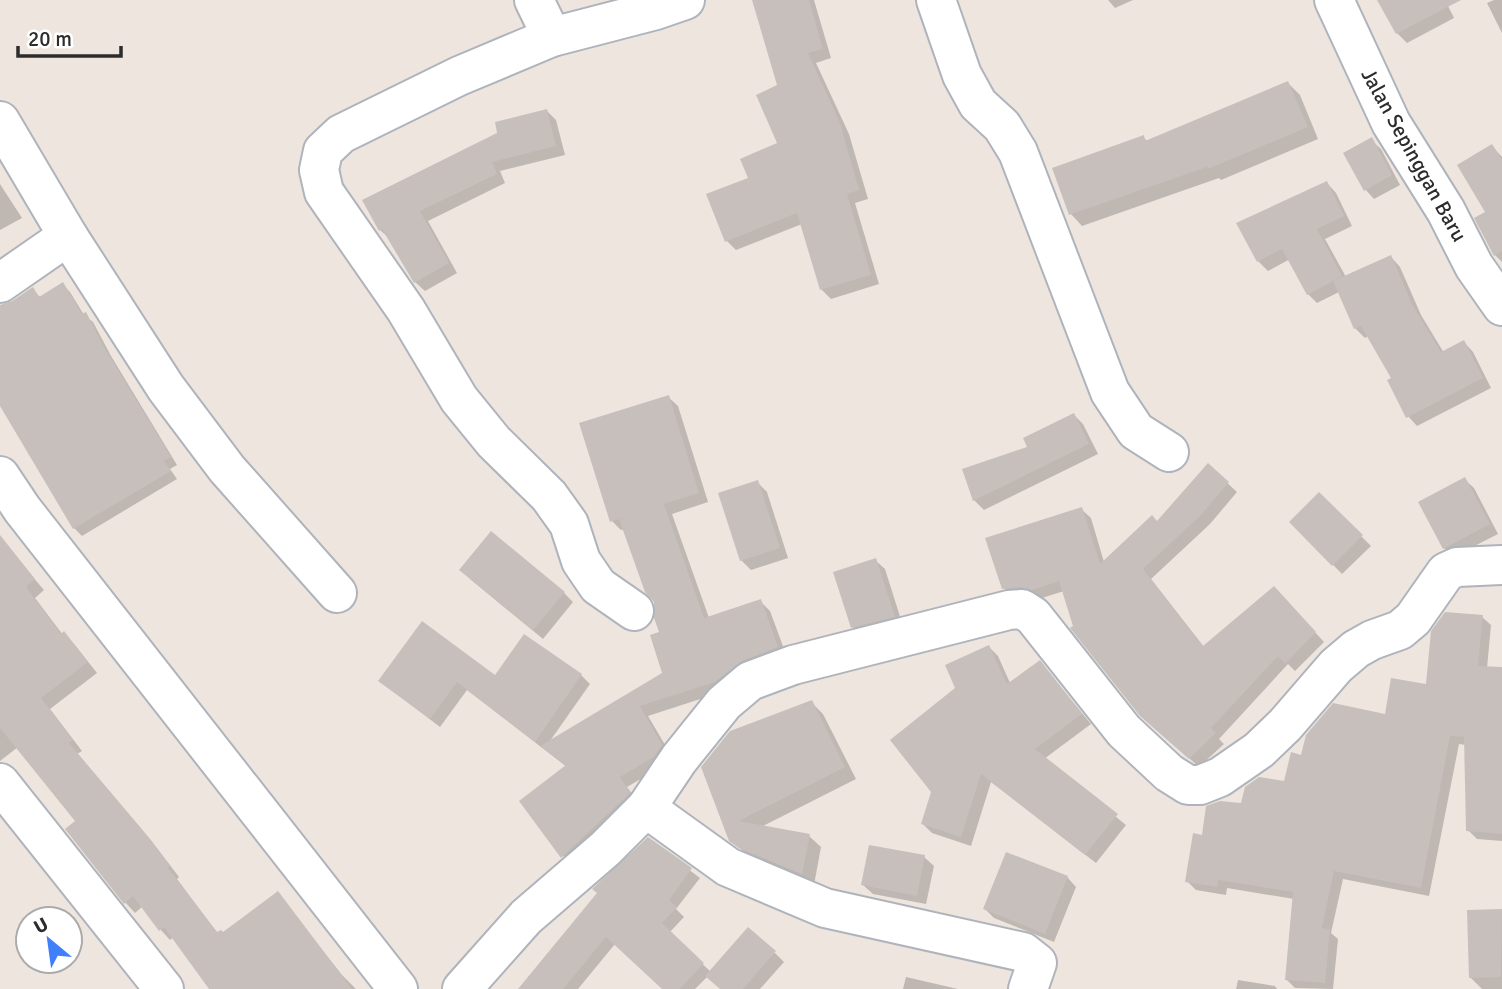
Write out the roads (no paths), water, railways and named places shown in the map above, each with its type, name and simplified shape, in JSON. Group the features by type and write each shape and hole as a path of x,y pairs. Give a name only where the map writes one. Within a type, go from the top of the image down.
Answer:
{"street":[{"path":"534,0 552,37"},
{"path":"634,611 597,586 580,561 569,524 549,496 494,442 459,399 406,310 324,192 319,170 323,150 341,134 459,76 552,37 685,0"},
{"path":"936,0 962,75 978,104 1002,126 1018,152 1110,392 1136,431 1168,452"},
{"name":"Jalan Sepinggan Baru","path":"1334,0 1391,123 1446,211 1474,266 1502,306"},
{"path":"0,121 68,236 166,388 219,459 337,593"},
{"path":"0,283 68,236"},
{"path":"0,476 11,516 398,989"},
{"path":"462,989 526,917 605,849 646,808 678,759 723,704 750,681 805,662 1009,610 1022,610 1033,616 1124,731 1169,773 1188,785 1200,785 1220,777 1259,750 1336,666 1356,649 1400,630 1413,619 1446,572 1457,567 1502,565"},
{"path":"0,783 164,989"},
{"path":"646,808 728,867 825,908 1023,953 1037,963 1028,989"}]}
